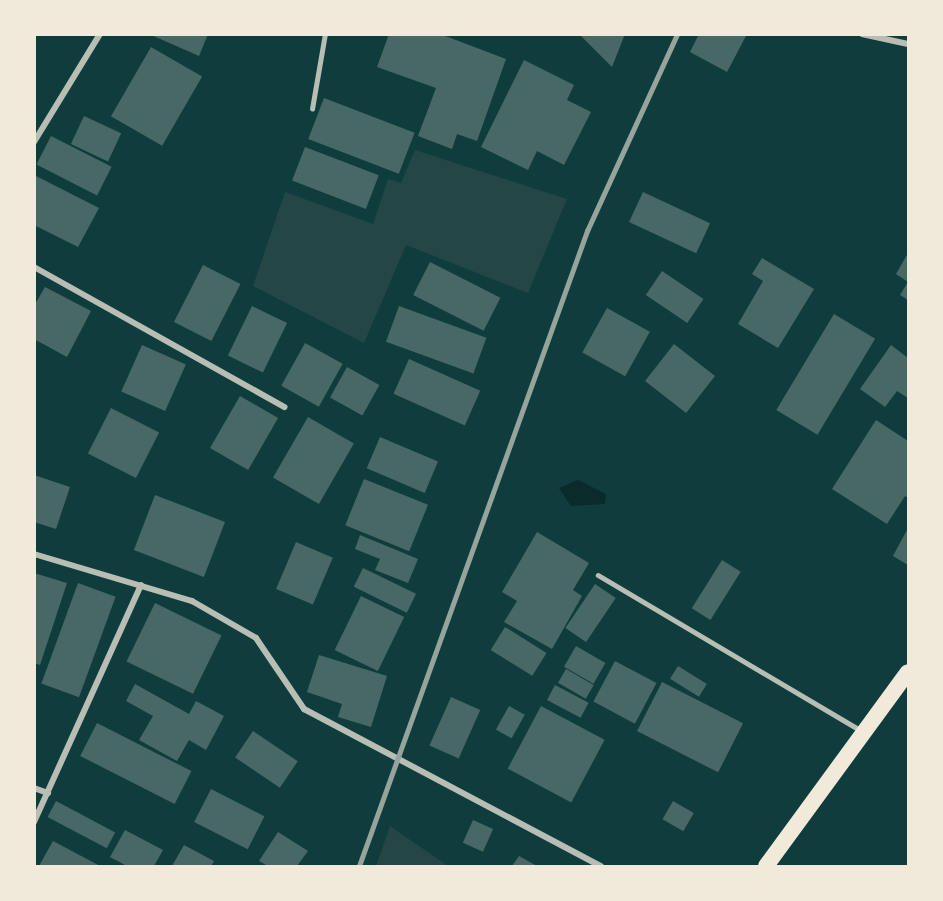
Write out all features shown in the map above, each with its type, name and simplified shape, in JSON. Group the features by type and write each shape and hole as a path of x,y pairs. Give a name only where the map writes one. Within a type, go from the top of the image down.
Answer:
{"highway":[{"path":"766,867 909,672"}],"street":[{"path":"34,142 100,34"},
{"path":"862,34 909,44"},
{"path":"34,267 285,407"},
{"path":"34,554 192,601 256,638 304,709 601,867"},
{"path":"34,822 141,585"},
{"path":"34,788 48,793"}],"lane":[{"path":"312,109 325,34"},
{"path":"598,575 864,732"}],"shaded area":[{"path":"415,150 567,199 528,293 406,245 364,343 253,286 285,192 373,224 388,179 401,183"},
{"path":"578,480 606,494 605,504 571,506 559,488"},
{"path":"390,826 448,866 376,866"}],"building":[{"path":"149,34 208,34 199,56"},
{"path":"389,34 440,34 506,59 477,141 457,134 452,149 418,136 436,88 377,67"},
{"path":"579,34 625,34 612,67"},
{"path":"699,34 747,34 727,72 690,52"},
{"path":"151,47 202,76 162,146 111,116"},
{"path":"524,60 574,85 567,100 591,112 564,165 537,151 528,170 481,147"},
{"path":"324,98 415,133 399,174 308,139"},
{"path":"84,116 121,133 108,161 71,144"},
{"path":"51,136 112,167 97,195 36,165"},
{"path":"305,147 379,175 366,209 292,181"},
{"path":"36,176 99,208 78,247 34,225"},
{"path":"643,192 710,223 696,253 629,222"},
{"path":"908,253 908,282 896,274"},
{"path":"762,258 814,289 778,348 738,324 763,281 752,274"},
{"path":"430,262 500,298 484,331 413,295"},
{"path":"203,265 240,284 211,341 174,322"},
{"path":"662,271 703,299 687,323 646,295"},
{"path":"908,282 908,300 900,295"},
{"path":"45,287 91,311 67,357 34,339 34,306"},
{"path":"252,306 287,323 263,373 228,355"},
{"path":"399,306 486,338 473,374 386,342"},
{"path":"607,308 650,332 625,376 582,353"},
{"path":"834,314 875,339 817,435 776,410"},
{"path":"305,343 343,364 319,407 281,386"},
{"path":"674,344 715,376 686,413 645,381"},
{"path":"142,345 186,365 165,411 121,392"},
{"path":"891,345 908,358 908,398 897,391 885,407 860,389"},
{"path":"409,359 480,391 465,425 394,394"},
{"path":"347,367 379,385 362,416 330,398"},
{"path":"240,396 278,418 248,470 210,448"},
{"path":"111,408 159,433 136,478 88,453"},
{"path":"308,417 354,443 319,504 273,478"},
{"path":"876,420 908,441 908,498 905,496 887,524 832,489"},
{"path":"380,437 438,462 425,493 367,468"},
{"path":"34,475 70,487 56,529 34,522"},
{"path":"364,479 428,505 409,551 345,525"},
{"path":"155,495 225,522 204,577 134,550"},
{"path":"908,528 908,565 893,556"},
{"path":"537,532 589,563 573,590 582,596 552,649 504,622 517,601 502,592"},
{"path":"360,535 418,559 408,583 375,570 380,559 355,549"},
{"path":"296,542 333,558 313,605 276,589"},
{"path":"722,560 741,572 710,620 692,608"},
{"path":"363,568 416,594 407,613 354,587"},
{"path":"34,573 67,583 40,665 34,663"},
{"path":"78,583 116,597 79,697 41,684"},
{"path":"595,584 616,598 586,642 565,628"},
{"path":"361,596 404,617 378,671 335,650"},
{"path":"155,603 222,635 193,694 127,661"},
{"path":"505,627 547,653 532,676 491,650"},
{"path":"576,646 605,663 593,684 564,667"},
{"path":"319,655 387,676 371,727 338,717 342,704 307,692"},
{"path":"615,661 656,683 635,724 593,702"},
{"path":"678,666 707,684 699,697 670,679"},
{"path":"566,669 594,685 586,699 558,683"},
{"path":"662,682 743,723 718,772 637,731"},
{"path":"135,684 189,714 196,701 224,716 206,750 189,740 177,761 139,740 153,716 126,701"},
{"path":"555,685 589,703 581,718 547,700"},
{"path":"451,697 480,710 459,758 429,745"},
{"path":"509,706 525,715 512,738 496,730"},
{"path":"541,706 605,740 571,802 508,769"},
{"path":"97,723 191,771 175,804 80,756"},
{"path":"253,731 298,761 280,788 235,758"},
{"path":"211,789 264,816 248,849 194,822"},
{"path":"56,801 115,832 107,848 48,817"},
{"path":"673,801 694,813 683,831 662,819"},
{"path":"473,820 493,829 483,852 463,843"},
{"path":"125,830 163,850 154,866 127,866 110,857"},
{"path":"278,832 308,851 297,866 268,866 259,861"},
{"path":"53,841 100,866 39,866"},
{"path":"184,845 214,861 211,866 172,866"},
{"path":"519,856 537,866 512,866"}],"railway":[{"path":"359,866 587,231 677,34"}]}
